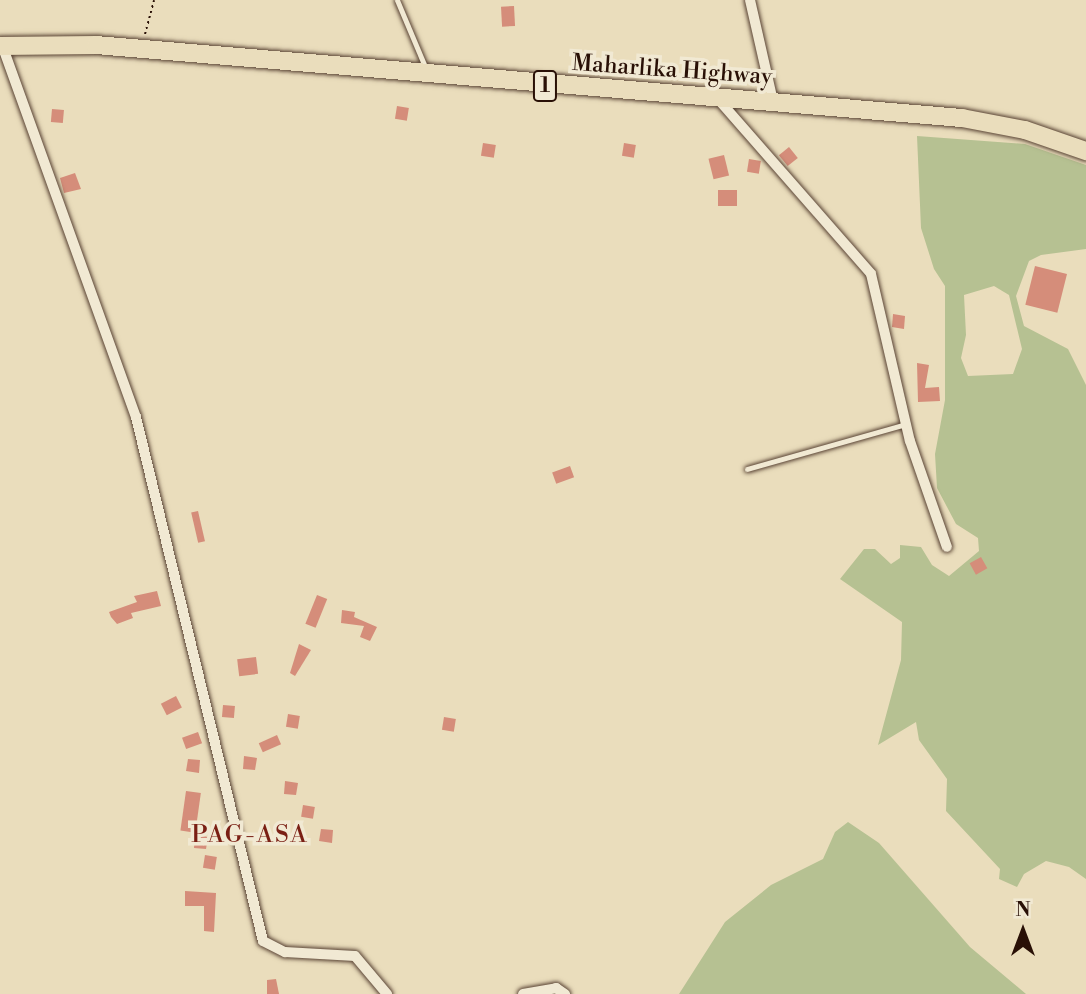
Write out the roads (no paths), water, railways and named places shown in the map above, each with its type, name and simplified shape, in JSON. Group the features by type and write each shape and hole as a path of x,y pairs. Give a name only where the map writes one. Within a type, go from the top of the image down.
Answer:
{"highway":[{"name":"Maharlika Highway","path":"1,45 140,49 429,75 773,101 996,123 1086,151"}],"street":[{"path":"750,0 773,101"},
{"path":"1,45 136,417 263,941 285,952 355,956 387,994"},
{"path":"718,98 871,274 906,424 947,547"},
{"path":"523,994 556,988 565,994"}],"lane":[{"path":"397,0 429,75"},
{"path":"747,469 906,424"}],"district":[{"name":"PAG-ASA","path":"250,836"}]}
